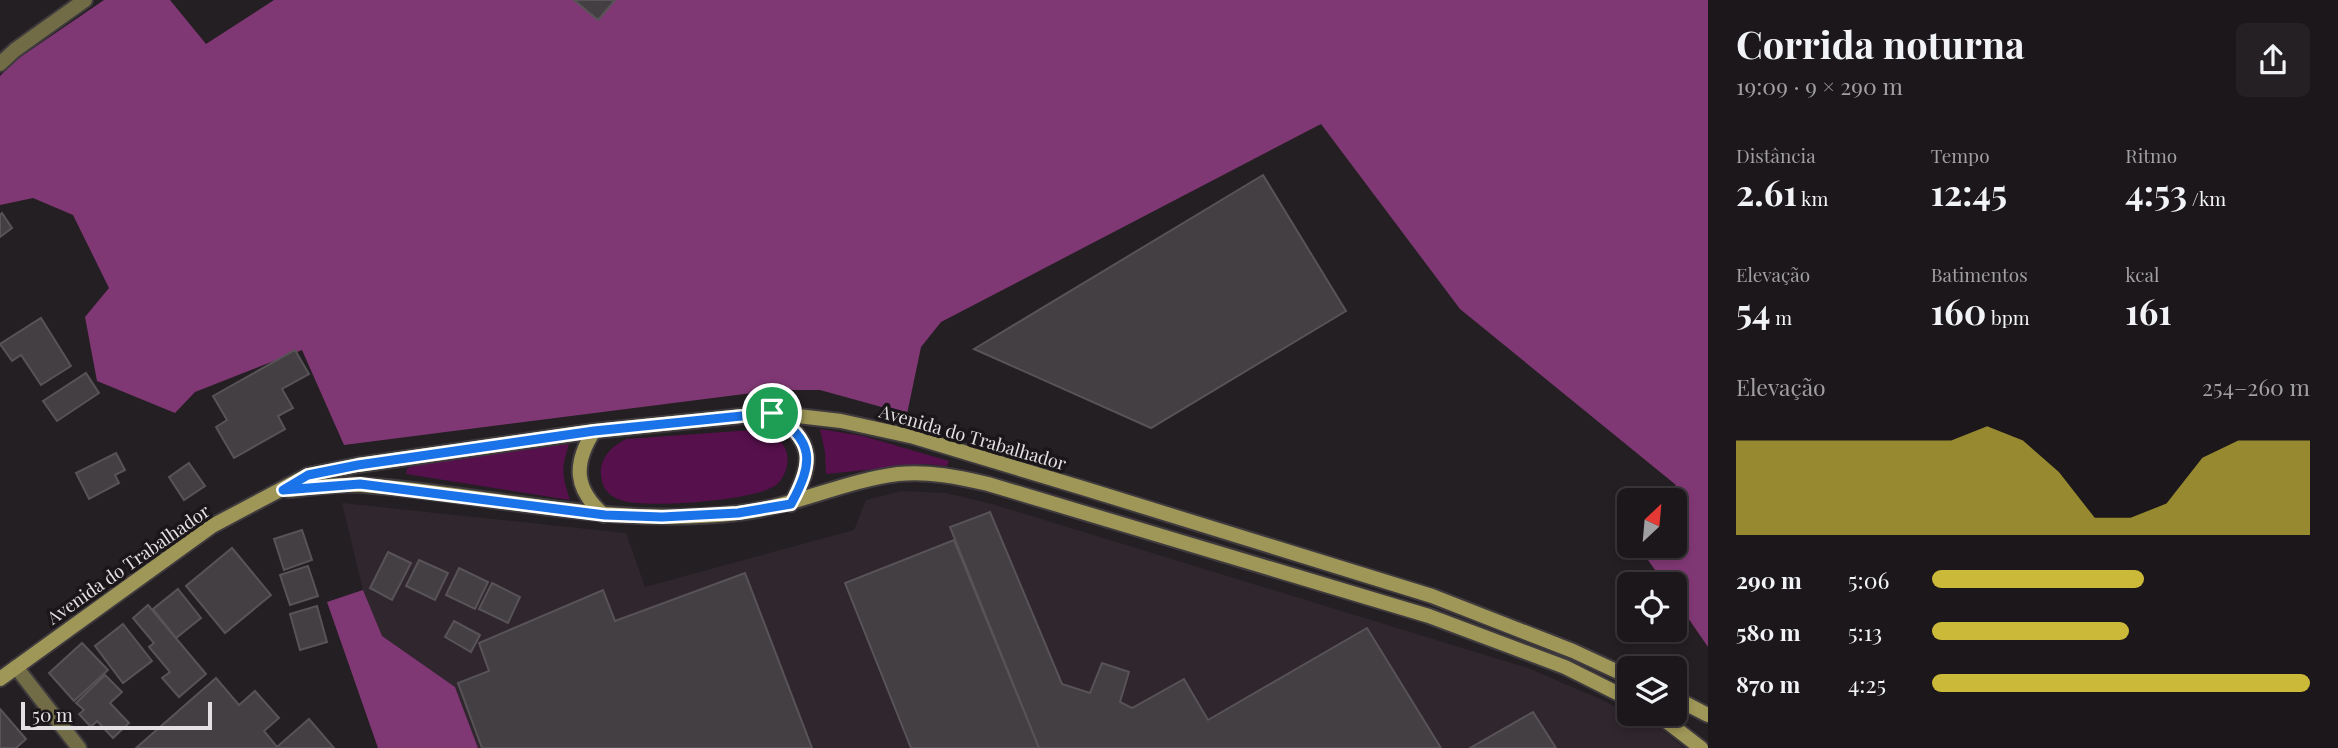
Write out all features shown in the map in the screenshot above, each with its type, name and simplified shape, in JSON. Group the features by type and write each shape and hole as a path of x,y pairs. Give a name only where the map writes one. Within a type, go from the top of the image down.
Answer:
{"street":[{"path":"0,64 15,50 85,0"},
{"path":"772,413 791,426 803,444 808,466 791,504"},
{"name":"Avenida do Trabalhador","path":"0,679 212,526 308,475 358,465 594,431 772,413 841,421 914,438 1086,489 1432,596 1573,651 1617,671"},
{"path":"594,431 583,452 579,473 582,488 590,502 605,515"},
{"name":"Avenida do Trabalhador","path":"283,490 360,484 605,515 662,517 738,513 791,504 830,490 898,474 956,476 1429,616 1565,667 1617,693"},
{"path":"16,667 79,748"},
{"path":"1687,704 1708,715"},
{"path":"1673,726 1701,748"}],"shaded area":[{"path":"104,0 170,0 206,44 274,0 1708,0 1708,647 1687,616 1687,572 1656,572 1647,558 1687,558 1687,488 1673,488 1676,485 1460,309 1321,124 941,322 921,347 907,414 820,390 776,390 344,445 302,350 195,392 175,413 97,381 85,317 109,288 73,215 33,198 0,205 0,76 16,60"},
{"path":"820,429 863,436 949,461 947,466 926,464 826,474"},
{"path":"752,430 775,437 787,452 783,476 776,485 765,491 702,502 656,504 620,500 610,494 603,485 603,461 614,447 626,439"},
{"path":"569,444 564,472 570,500 406,474 410,467 444,459"},
{"path":"902,491 946,493 992,504 1528,668 1617,707 1617,726 1656,726 1684,748 478,748 455,687 381,636 363,590 342,503 626,533 645,587 854,530 866,500"},
{"path":"363,590 382,636 455,687 478,748 378,748 327,602"}],"building":[{"path":"574,0 615,0 598,20"},
{"path":"1263,175 1346,311 1151,428 974,349"},
{"path":"2,213 12,228 0,237 0,215"},
{"path":"41,318 71,366 41,385 21,355 12,361 0,344"},
{"path":"295,350 309,374 282,389 293,408 278,416 285,429 234,458 216,427 227,420 213,396"},
{"path":"86,373 99,393 57,421 43,401"},
{"path":"116,453 125,470 115,475 119,483 89,499 76,473"},
{"path":"189,463 205,486 184,500 169,477"},
{"path":"990,512 1062,684 1090,693 1102,663 1129,672 1120,702 1132,708 1184,679 1208,720 1367,628 1441,748 1039,748 950,527"},
{"path":"302,530 312,560 284,570 274,539"},
{"path":"954,540 1039,748 911,748 845,583"},
{"path":"232,548 271,595 225,633 186,586"},
{"path":"388,552 411,563 392,600 370,588"},
{"path":"419,560 448,573 435,600 406,586"},
{"path":"308,566 318,596 290,605 280,575"},
{"path":"459,568 488,582 475,609 446,595"},
{"path":"745,573 812,748 482,748 458,683 489,671 479,643 603,590 615,621"},
{"path":"492,583 520,597 508,623 479,609"},
{"path":"178,589 201,618 176,638 153,609"},
{"path":"148,605 206,674 179,697 162,678 170,672 149,647 154,643 133,618"},
{"path":"317,606 327,642 300,650 290,614"},
{"path":"454,621 480,635 471,652 445,637"},
{"path":"123,624 152,661 123,683 95,646"},
{"path":"82,643 108,670 74,701 49,673"},
{"path":"105,675 122,692 110,703 129,723 113,738 97,721 91,727 79,714 84,710 76,703"},
{"path":"216,678 239,705 255,691 279,718 264,731 278,748 136,748"},
{"path":"0,709 26,739 16,748 0,748"},
{"path":"1533,712 1556,748 1470,748"},
{"path":"309,719 334,748 278,746"}],"route":[{"path":"772,413 791,426 803,444 808,466 804,480 791,504 738,513 662,517 605,515 360,484 283,490 308,475 358,465 594,431 772,413"}]}
